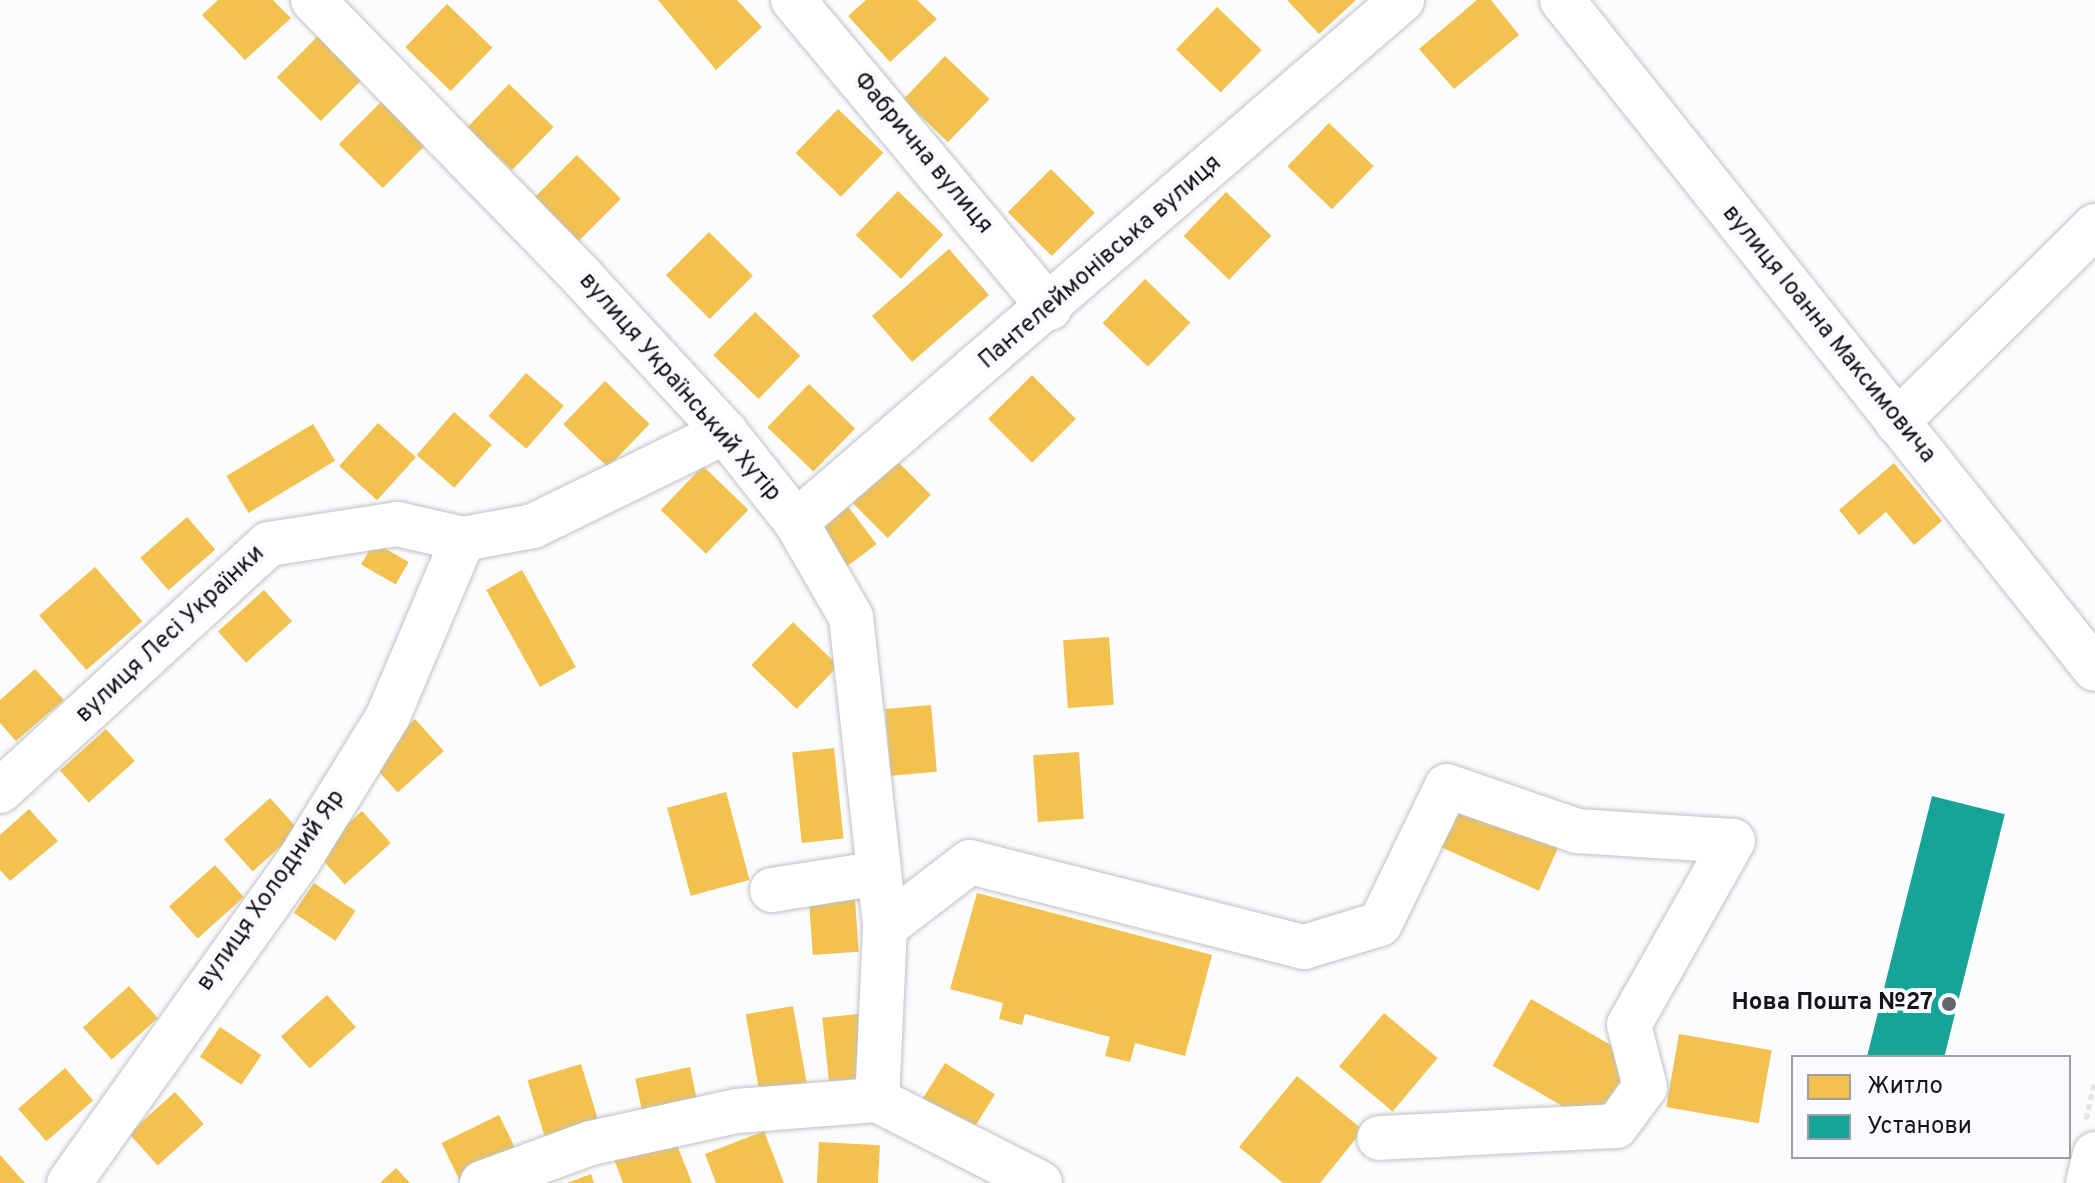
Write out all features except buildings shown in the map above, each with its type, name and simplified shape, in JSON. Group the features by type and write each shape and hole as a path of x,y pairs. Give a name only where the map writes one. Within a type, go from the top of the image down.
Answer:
{"street":[{"name":"вулиця Український Хутір","path":"313,0 583,278 725,432 796,522 851,617 885,927 877,1100"},
{"name":"Фабрична вулиця","path":"793,0 1050,308"},
{"name":"Пантелеймонівська вулиця","path":"796,522 1050,308 1402,0"},
{"name":"вулиця Іоанна Максимовича","path":"1562,0 2095,669"},
{"path":"1897,422 2095,226"},
{"name":"вулиця Лесі Українки","path":"0,791 269,544 397,524 463,539 533,526 725,432"},
{"name":"вулиця Холодний Яр","path":"69,1183 298,862 388,716 463,539"},
{"path":"885,927 970,862 1304,947 1380,924 1447,786 1577,831 1733,841 1629,1025 1645,1087 1616,1126 1379,1138"},
{"path":"772,890 879,873"},
{"path":"482,1183 591,1143 737,1111 877,1100 1040,1183"},
{"path":"2088,1183 2095,1154"}],"place":[{"name":"Нова Пошта №27","path":"1949,1004"}]}
